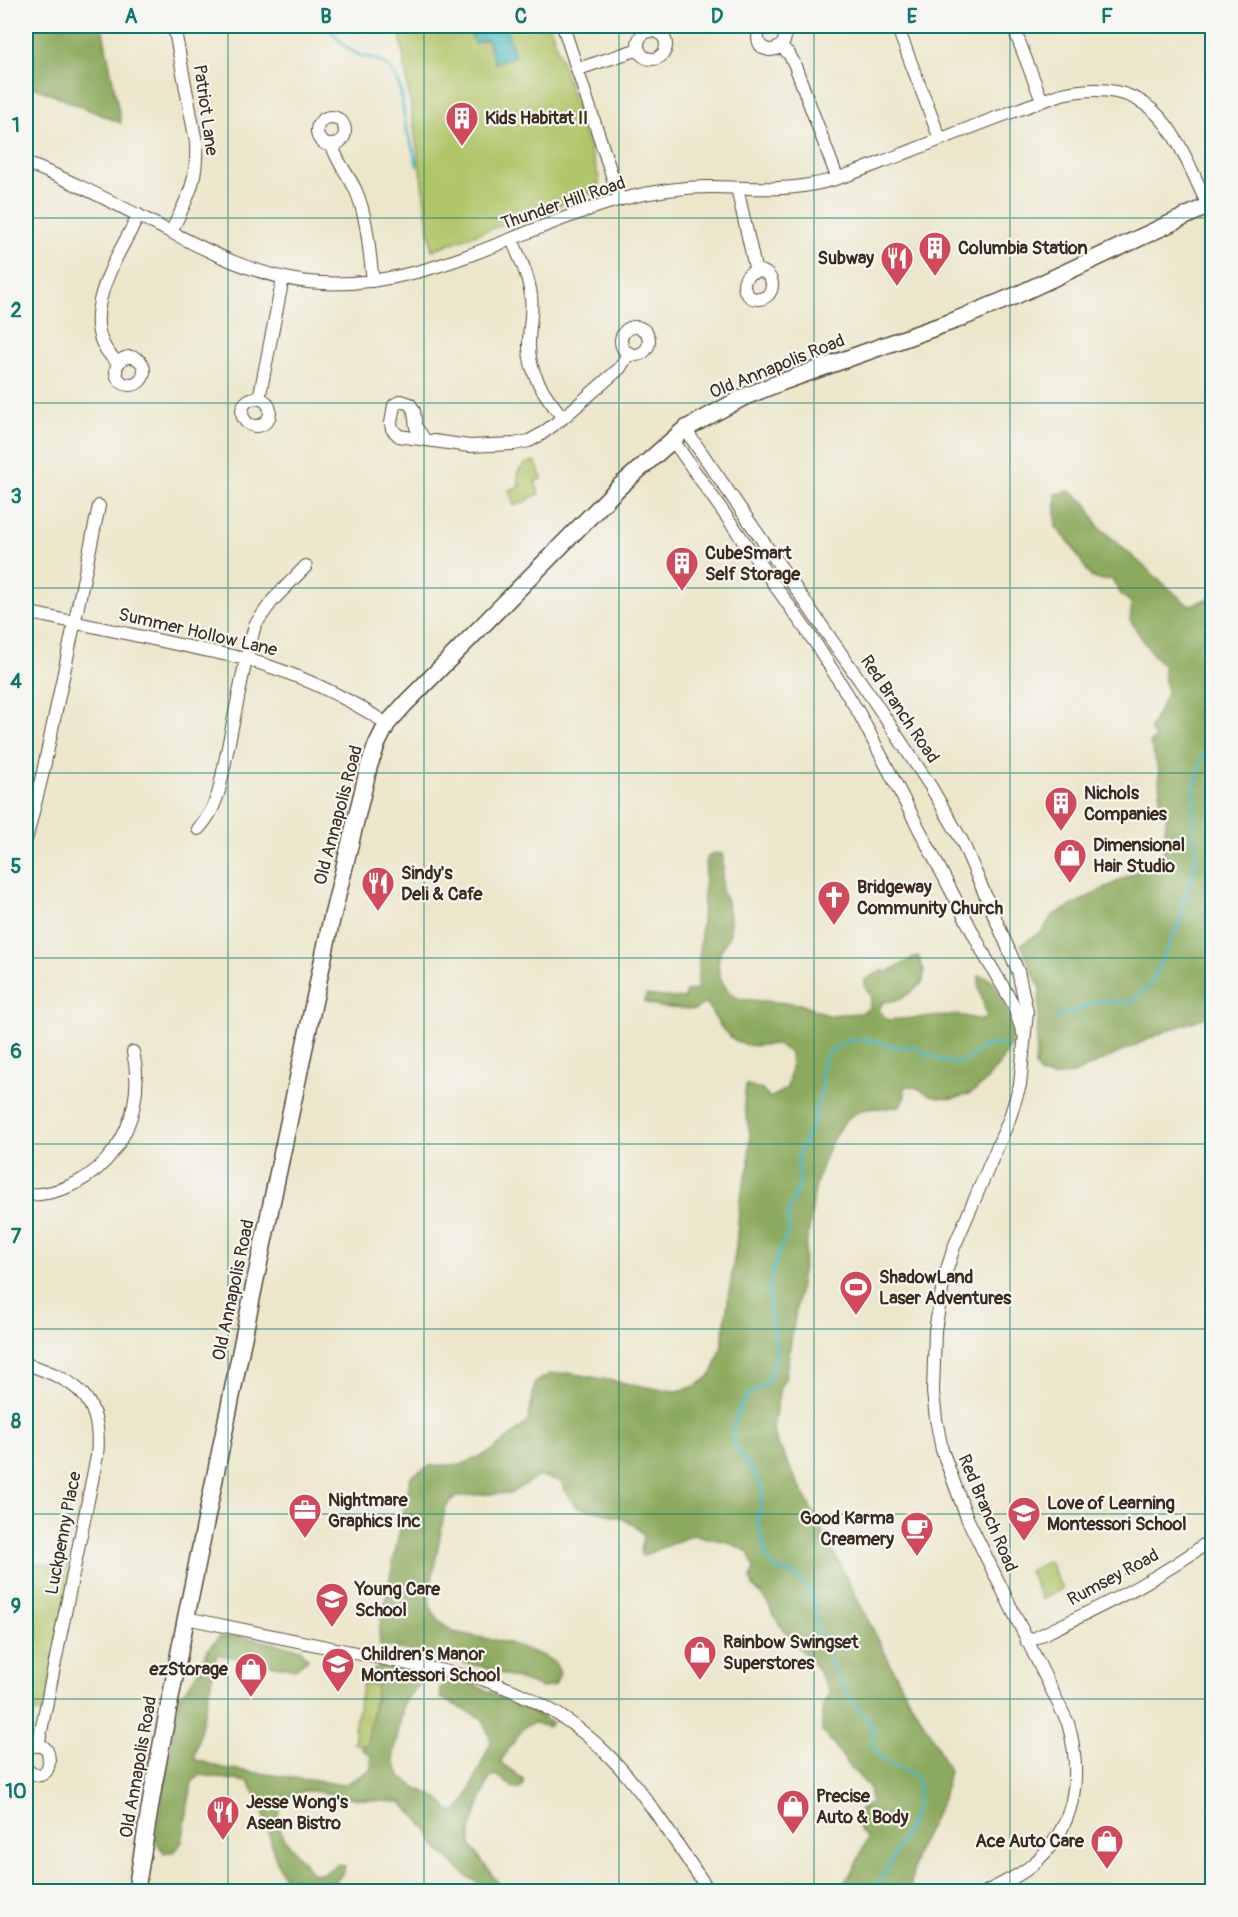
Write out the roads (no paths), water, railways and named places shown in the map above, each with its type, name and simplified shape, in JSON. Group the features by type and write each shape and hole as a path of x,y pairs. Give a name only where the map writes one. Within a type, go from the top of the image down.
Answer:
{"main road":[{"name":"Old Annapolis Road","path":"136,1892 154,1783 186,1618 334,904 369,766 387,724 619,487 678,434 744,397 956,320 1017,295 1210,205"}],"street":[{"name":"Patriot Lane","path":"171,232 191,190 197,160 196,142 174,26"},
{"path":"563,26 620,200"},
{"path":"764,26 759,30 759,43 770,50 781,46 785,38 779,26"},
{"path":"897,26 940,139"},
{"path":"1013,26 1042,100"},
{"path":"781,46 794,63 837,177"},
{"path":"578,69 639,49"},
{"name":"Thunder Hill Road","path":"26,163 78,185 220,257 253,270 283,278 330,283 373,280 422,271 584,211 653,192 679,189 811,185 1042,100 1096,88 1135,98 1160,117 1180,145 1210,205"},
{"path":"332,145 335,157 351,179 361,204 373,280"},
{"path":"737,188 756,272"},
{"path":"119,363 106,349 101,338 98,310 103,287 139,215"},
{"path":"512,239 528,281 531,296 529,356 532,369 544,394 563,418"},
{"path":"259,399 283,278"},
{"path":"426,440 470,446 494,446 529,441 563,418 620,368 629,353"},
{"name":"Red Branch Road","path":"678,434 859,713 986,958 1012,1002 1024,1037"},
{"name":"Red Branch Road","path":"678,434 907,749 931,787 957,832 1018,971 1027,1012 1020,1085 1014,1106 954,1247 944,1280 935,1330 933,1392 942,1450 955,1489 967,1518 1068,1723 1076,1766 1072,1802 1059,1834 1030,1868 986,1892"},
{"path":"26,840 43,772 99,506"},
{"path":"198,829 213,807 219,791 255,625 263,612 306,566"},
{"name":"Summer Hollow Lane","path":"26,612 246,659 309,681 355,704 387,724"},
{"path":"26,1195 50,1193 68,1188 83,1180 107,1159 125,1131 135,1101 137,1069 133,1053"},
{"name":"Luckpenny Place","path":"26,1364 59,1376 81,1391 94,1412 99,1438 38,1746"},
{"name":"Rumsey Road","path":"1028,1642 1140,1586 1193,1554 1212,1539"},
{"path":"186,1618 482,1679 504,1686 552,1710 582,1732 622,1770 710,1892"},
{"path":"26,1751 33,1746 38,1746 44,1748 50,1756 48,1767 39,1774 26,1768"}],"water":[{"path":"483,26 505,26 515,56 495,63 487,39 474,43 470,30"}],"waterway":[{"path":"327,26 352,52 380,61 395,76 417,166"},
{"path":"1056,1018 1098,1001 1130,1002 1151,984 1180,921 1181,907 1192,878 1196,860 1193,837 1195,786 1203,755 1212,750"},
{"path":"871,1892 886,1871 911,1822 919,1794 919,1785 916,1776 894,1766 876,1753 871,1724 847,1693 832,1666 817,1627 815,1603 811,1593 796,1575 776,1569 767,1558 757,1519 761,1508 760,1482 734,1445 733,1427 741,1404 768,1381 777,1355 770,1314 769,1290 776,1259 789,1230 788,1213 799,1186 797,1158 813,1123 822,1087 821,1071 825,1058 831,1050 848,1041 865,1039 896,1047 917,1047 926,1054 950,1063 962,1063 981,1048 989,1045 1008,1045"}],"place":[{"name":"Kids Habitat II","path":"462,147"},
{"name":"Columbia Station","path":"935,277"},
{"name":"Subway","path":"897,287"},
{"name":"CubeSmart Self Storage","path":"682,592"},
{"name":"Nichols Companies","path":"1061,832"},
{"name":"Dimensional Hair Studio","path":"1070,884"},
{"name":"Sindy's Deli & Cafe","path":"378,912"},
{"name":"Bridgeway Community Church","path":"834,926"},
{"name":"ShadowLand Laser Adventures","path":"856,1316"},
{"name":"Nightmare Graphics Inc","path":"305,1539"},
{"name":"Love of Learning Montessori School","path":"1024,1542"},
{"name":"Good Karma Creamery","path":"917,1557"},
{"name":"Young Care School","path":"332,1628"},
{"name":"Rainbow Swingset Superstores","path":"700,1681"},
{"name":"Children's Manor Montessori School","path":"338,1693"},
{"name":"ezStorage","path":"251,1698"},
{"name":"Precise Auto & Body","path":"793,1835"},
{"name":"Jesse Wong's Asean Bistro","path":"223,1841"},
{"name":"Ace Auto Care","path":"1107,1870"}]}
